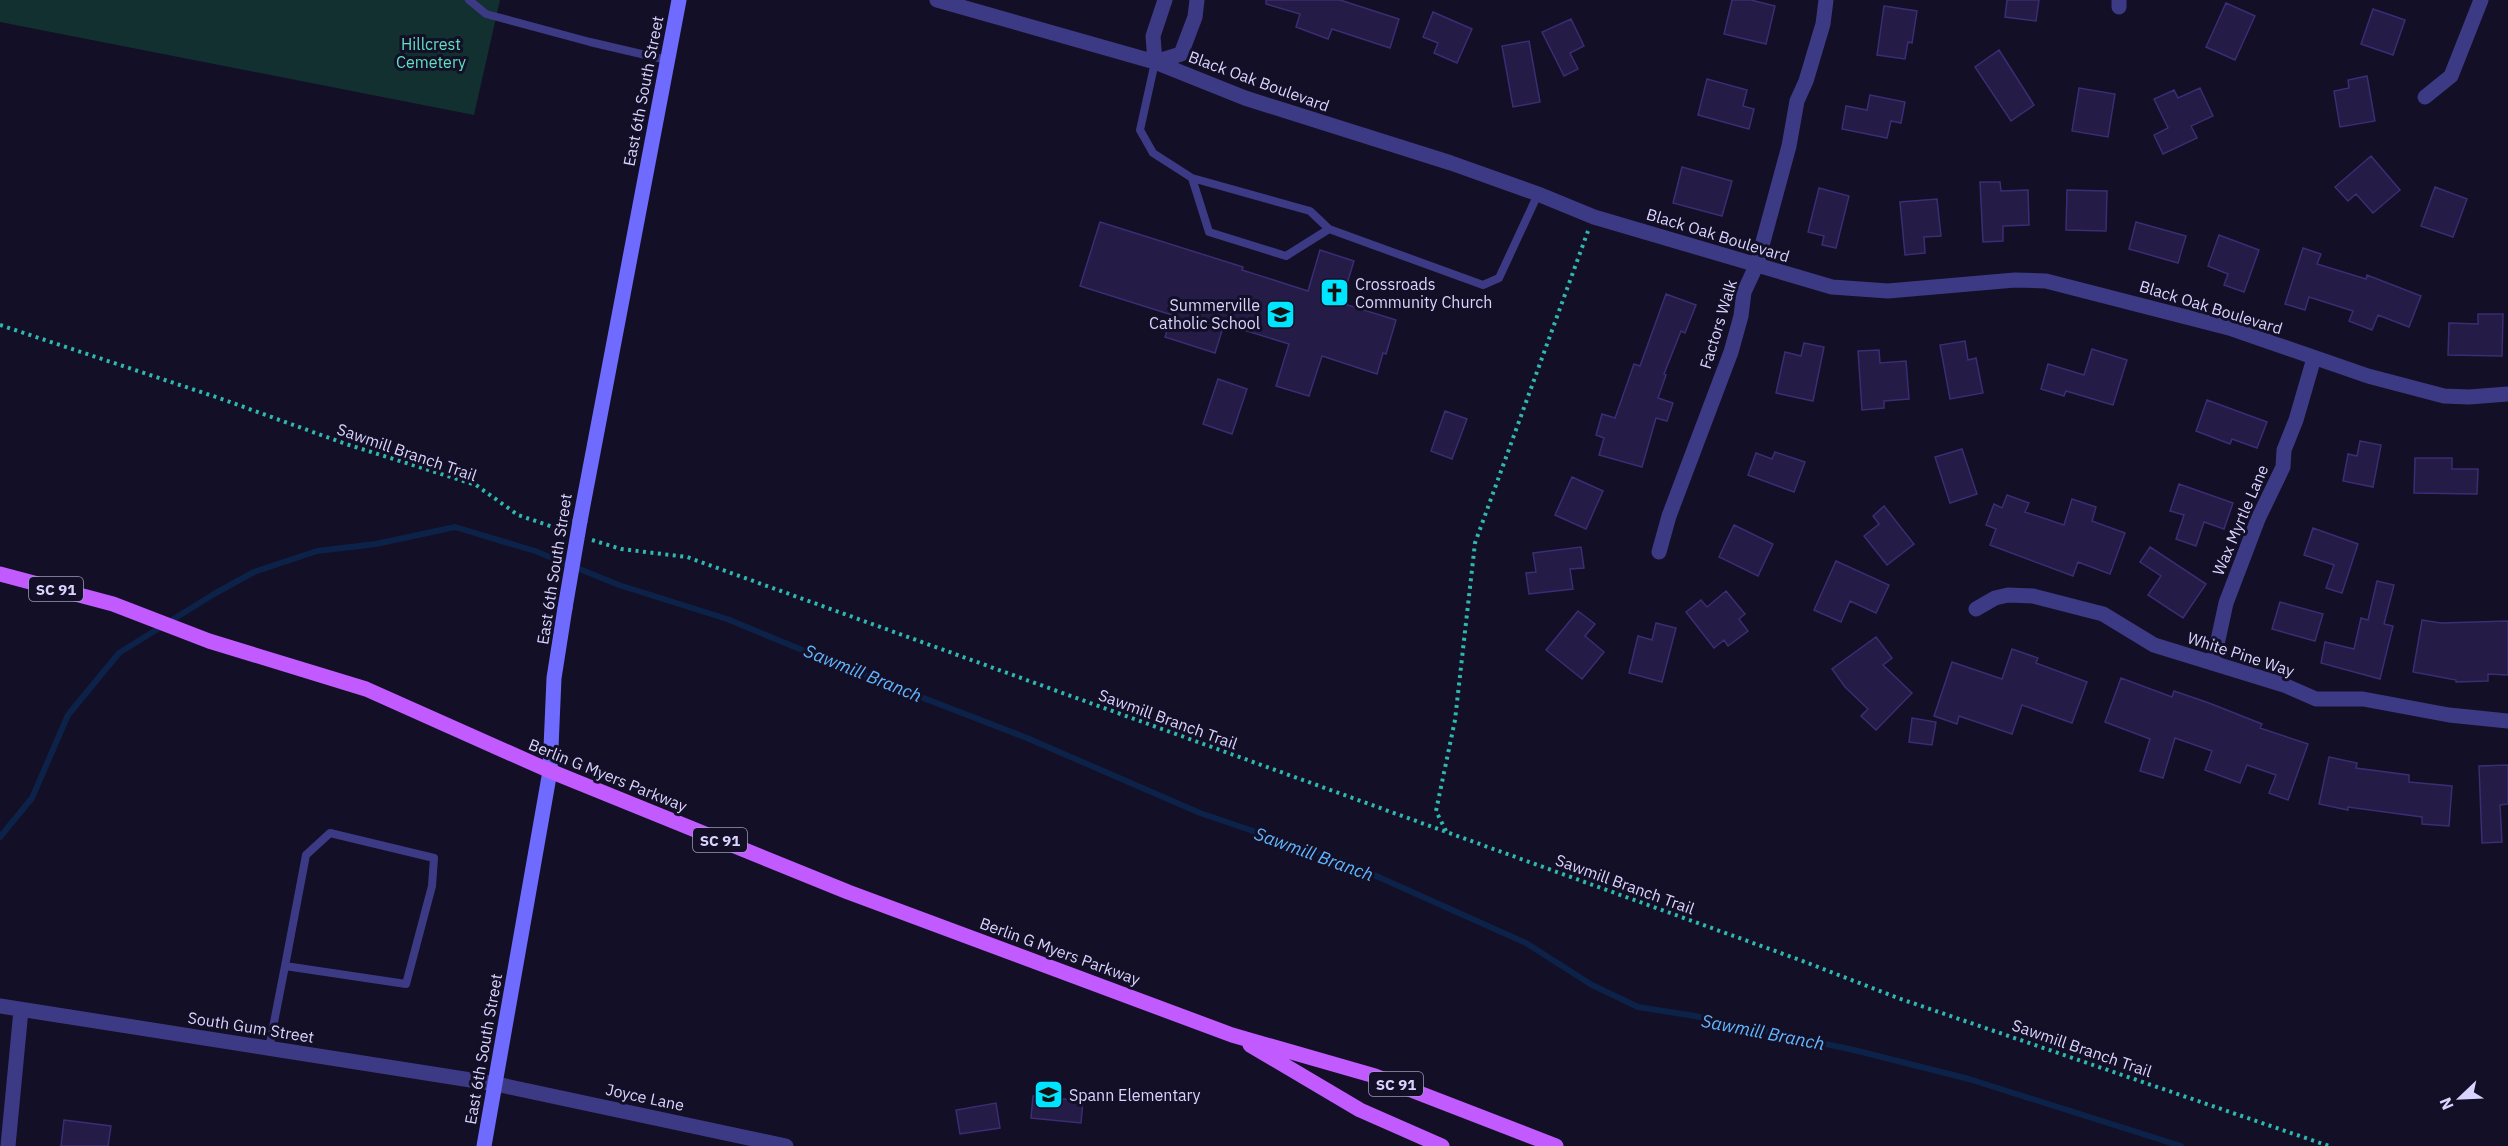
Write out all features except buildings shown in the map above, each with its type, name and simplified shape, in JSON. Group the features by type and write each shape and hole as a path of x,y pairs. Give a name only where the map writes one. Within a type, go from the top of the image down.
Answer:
{"main road":[{"name":"Berlin G Myers Parkway","path":"0,574 113,604 209,641 366,689 550,771 848,892 1232,1035 1375,1076 1556,1146"},
{"name":"Berlin G Myers Parkway","path":"1232,1035 1360,1110 1442,1146"}],"street":[{"name":"East 6th South Street","path":"484,1146 550,771 554,678 580,521 679,0"},
{"name":"Black Oak Boulevard","path":"936,0 1155,62 1245,98 1451,163 1594,217 1832,287 1857,290 1898,290 2014,280 2046,280 2229,328 2368,376 2444,396 2508,394"},
{"path":"1165,0 1153,36 1155,62 1180,54 1195,17 1197,0"},
{"name":"Factors Walk","path":"1659,552 1669,516 1731,352 1741,316 1744,292 1756,264 1788,146 1797,101 1806,81 1823,24 1826,0"},
{"path":"2425,97 2451,76 2481,0"},
{"name":"Wax Myrtle Lane","path":"2213,663 2226,603 2258,519 2283,467 2284,450 2296,420 2314,358"},
{"name":"White Pine Way","path":"1976,609 1995,598 2008,595 2033,596 2103,614 2154,645 2244,675 2284,685 2316,699 2363,699 2449,715 2508,722"},
{"name":"South Gum Street","path":"0,1006 496,1084"},
{"path":"8,1146 21,1010"},
{"name":"Joyce Lane","path":"496,1084 786,1146"}],"lane":[{"path":"469,0 486,14 668,60"},
{"path":"1155,62 1140,130 1153,153 1191,178 1310,211 1329,229 1483,285 1499,278 1538,194"},
{"path":"1191,178 1209,232 1286,256 1329,229"},
{"path":"269,1048 306,855 330,833 434,858 432,886 406,984 285,966"}],"path":[{"path":"1446,832 1436,811 1455,720 1475,543 1594,217"},
{"name":"Sawmill Branch Trail","path":"0,325 219,398 346,444 476,486 518,515 564,530"},
{"name":"Sawmill Branch Trail","path":"587,538 621,549 687,557 1800,960 1898,998 2329,1146"}],"green space":[{"name":"Hillcrest Cemetery","path":"0,0 500,0 474,115 0,22"}],"waterway":[{"name":"Sawmill Branch","path":"0,837 32,798 68,715 119,653 254,572 317,551 376,544 455,527 535,551 619,585 727,619 1027,738 1200,813 1345,862 1526,943 1592,985 1638,1007 1695,1016 1854,1050 1969,1079 2181,1146"}],"place":[{"name":"Crossroads Community Church","path":"1334,293"},
{"name":"Summerville Catholic School","path":"1281,314"},
{"name":"Spann Elementary","path":"1048,1095"}]}
